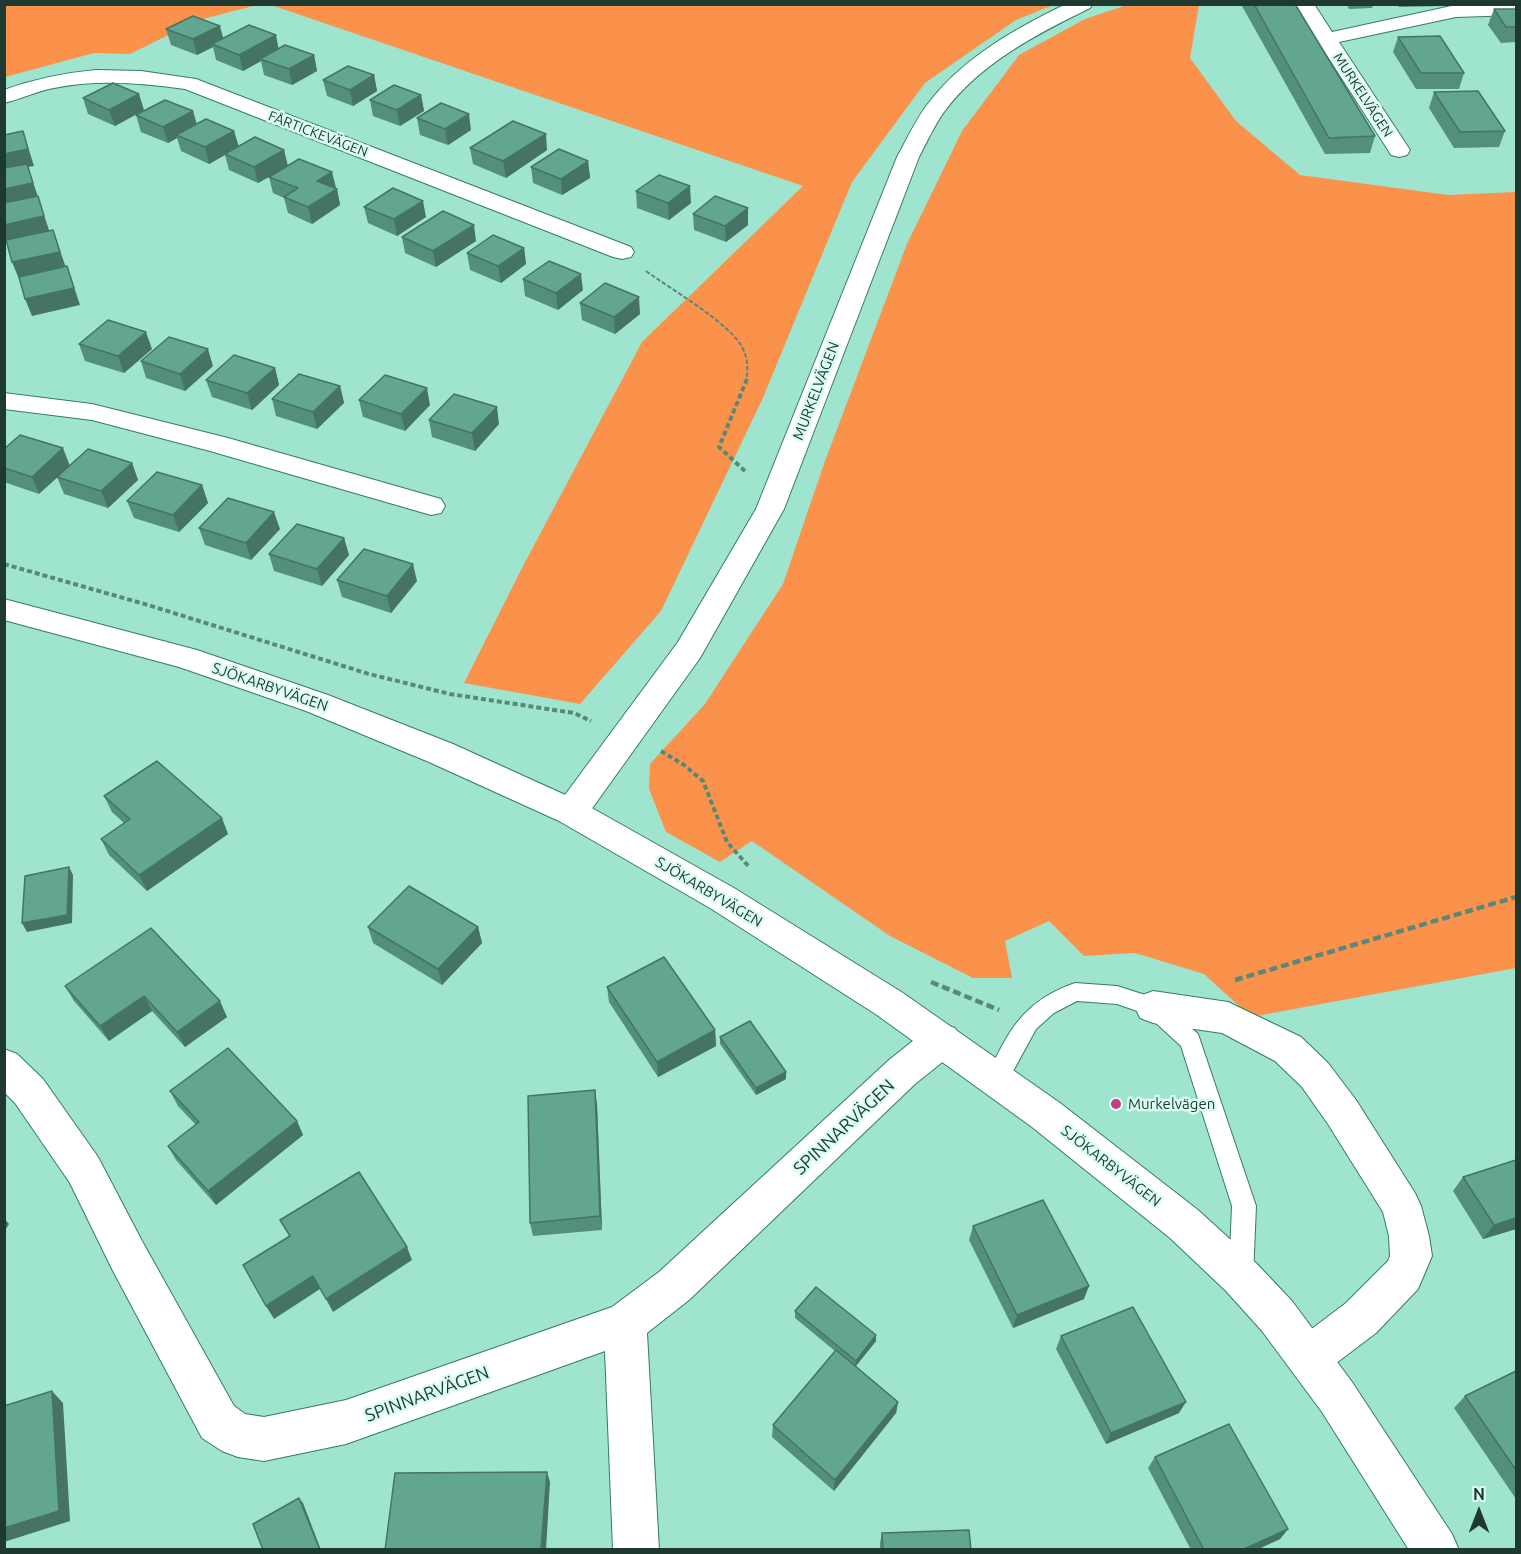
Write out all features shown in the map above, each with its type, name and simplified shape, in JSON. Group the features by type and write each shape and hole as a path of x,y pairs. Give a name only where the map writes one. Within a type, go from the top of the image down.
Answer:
{"street":[{"name":"MURKELVÄGEN","path":"571,813 689,650 770,510 908,157 936,108 956,87 999,50 1083,4"},
{"name":"MURKELVÄGEN","path":"1304,4 1399,150"},
{"name":"MURKELVÄGEN","path":"1327,39 1456,11 1516,9"},
{"name":"FÅRTICKEVÄGEN","path":"4,97 51,82 96,75 143,77 189,83 622,252"},
{"path":"4,401 92,412 218,444 431,506"},
{"name":"SJÖKARBYVÄGEN","path":"4,609 186,658 317,703 441,753 571,813 722,898 890,1004 1047,1115 1184,1224 1241,1277 1276,1316 1338,1397 1436,1550"},
{"path":"1166,1009 1228,1018 1288,1048 1315,1075 1342,1112 1401,1206 1409,1236 1411,1256 1403,1275 1361,1318 1308,1358"},
{"name":"SPINNARVÄGEN","path":"4,1066 29,1091 84,1170 127,1255 218,1422 238,1435 264,1439 346,1422 625,1323 674,1286 902,1072 942,1040"},
{"path":"625,1323 636,1550"}],"lane":[{"path":"997,1079 1028,1022 1046,1006 1075,992 1117,994 1166,1009 1190,1041 1244,1206 1241,1277"}],"path":[{"path":"622,252 676,294 730,331 743,348 748,368 747,379 719,447 757,482 776,494"},
{"path":"1166,1009 1192,993 1516,897"}],"shaded area":[{"path":"4,5 257,5 199,20 130,54 94,53 5,77"},
{"path":"271,5 1053,5 1016,20 925,83 852,182 762,400 661,611 580,704 464,683 642,342 803,186"},
{"path":"1127,5 1199,5 1190,58 1236,121 1300,175 1448,195 1516,192 1516,968 1251,1017 1204,974 1135,953 1084,956 1049,921 1005,941 1012,978 973,978 890,936 752,841 720,862 666,832 649,789 650,764 705,704 783,584 825,461 907,244 962,131 1019,55 1085,19"}],"building":[{"path":"1254,4 1295,4 1375,136 1329,138"},
{"path":"1494,9 1516,9 1516,27 1506,27"},
{"path":"193,16 220,26 193,39 166,29"},
{"path":"249,25 276,35 239,55 212,44"},
{"path":"1440,36 1464,73 1421,73 1398,37"},
{"path":"285,45 314,55 289,69 260,59"},
{"path":"348,66 374,75 350,90 323,80"},
{"path":"113,83 139,94 109,110 83,98"},
{"path":"394,85 421,95 397,110 370,100"},
{"path":"1478,91 1505,131 1460,132 1434,92"},
{"path":"165,100 193,111 163,127 136,115"},
{"path":"441,103 469,114 445,129 417,118"},
{"path":"206,119 234,131 205,147 176,135"},
{"path":"513,121 546,134 503,161 470,148"},
{"path":"23,131 28,149 4,154 4,135"},
{"path":"255,137 284,150 254,167 225,154"},
{"path":"559,149 588,161 561,179 531,167"},
{"path":"299,159 332,172 317,181 337,189 308,207 284,197 298,188 269,177"},
{"path":"27,164 33,183 4,189 4,168"},
{"path":"659,175 690,186 668,203 636,191"},
{"path":"393,188 423,201 394,219 364,207"},
{"path":"38,196 44,216 4,225 4,203"},
{"path":"715,196 748,208 725,226 693,214"},
{"path":"443,211 474,225 433,251 402,237"},
{"path":"53,230 60,252 12,262 6,240"},
{"path":"493,235 524,248 498,266 467,253"},
{"path":"549,261 581,274 556,293 523,279"},
{"path":"67,266 74,288 25,299 19,277"},
{"path":"605,283 639,297 614,317 580,303"},
{"path":"108,320 146,332 118,356 79,344"},
{"path":"169,337 208,349 180,374 141,361"},
{"path":"234,355 275,368 247,393 206,380"},
{"path":"299,374 340,386 313,412 272,399"},
{"path":"385,375 427,388 401,414 359,400"},
{"path":"454,394 497,407 472,433 429,420"},
{"path":"20,435 63,448 32,477 4,468 4,449"},
{"path":"88,449 132,463 101,491 57,477"},
{"path":"157,472 202,485 173,515 127,501"},
{"path":"228,498 274,512 246,543 199,528"},
{"path":"297,524 344,538 317,569 269,554"},
{"path":"364,549 413,564 387,596 337,580"},
{"path":"157,761 222,818 139,875 101,839 130,819 104,796"},
{"path":"69,867 67,915 22,923 25,876"},
{"path":"409,886 478,927 438,969 368,927"},
{"path":"151,928 220,1001 177,1032 144,996 100,1026 65,986"},
{"path":"664,957 715,1030 657,1062 607,987"},
{"path":"750,1021 786,1072 756,1088 720,1037"},
{"path":"228,1048 297,1121 208,1191 168,1146 199,1122 170,1091"},
{"path":"595,1090 600,1216 530,1223 528,1096"},
{"path":"1516,1160 1516,1218 1494,1225 1463,1177"},
{"path":"359,1172 407,1247 326,1299 313,1276 266,1306 243,1265 290,1236 280,1220"},
{"path":"1043,1200 1089,1286 1017,1315 973,1226"},
{"path":"816,1287 876,1335 856,1361 795,1311"},
{"path":"1133,1307 1186,1402 1111,1433 1061,1336"},
{"path":"836,1350 898,1402 835,1480 773,1425"},
{"path":"1516,1371 1516,1470 1465,1396"},
{"path":"52,1391 59,1511 4,1528 4,1406"},
{"path":"1229,1424 1288,1529 1242,1550 1204,1550 1155,1457"},
{"path":"547,1472 541,1550 385,1550 395,1473"},
{"path":"299,1498 320,1550 263,1550 253,1524"},
{"path":"969,1530 971,1550 883,1550 882,1533"}],"place":[{"name":"Murkelvägen","path":"1116,1104"}]}
